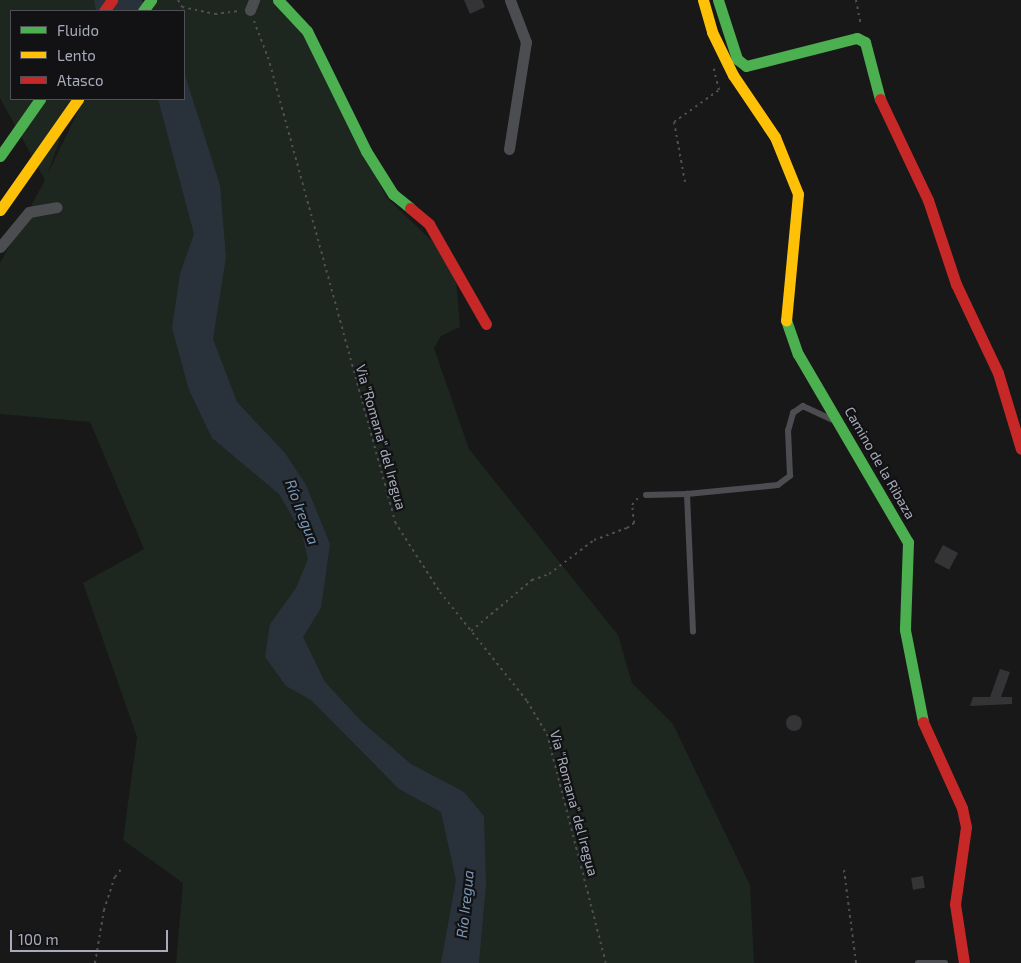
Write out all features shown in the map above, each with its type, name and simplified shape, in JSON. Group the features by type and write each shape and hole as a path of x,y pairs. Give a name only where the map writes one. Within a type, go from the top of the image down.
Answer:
{"main road":[{"path":"278,0 307,31 366,151 393,194 428,224 486,324"},
{"name":"Camino de la Ribaza","path":"703,0 706,17 733,75 791,169 798,194 784,314 816,388 842,425 908,542 905,630 925,735 962,808 966,828 955,904 964,963"},
{"path":"718,0 734,54 746,66 857,38 864,42 884,114 928,200 956,284 998,373 1021,449"},
{"path":"0,156 39,100"},
{"path":"0,210 31,163 77,100"}],"street":[{"path":"509,149 526,42 510,0"},
{"path":"0,247 29,212 57,207"}],"lane":[{"path":"646,495 687,494 778,485 790,476 788,432 798,407 842,425"},
{"path":"687,494 693,632"},
{"path":"918,963 945,963"}],"path":[{"name":"Via \"Romana\" del Iregua","path":"178,0 182,6 215,14 252,5 268,57 395,522 471,630 527,701 547,734 606,963"},
{"path":"856,0 864,42"},
{"path":"686,182 674,122 719,90 711,61"},
{"path":"471,630 532,580 549,574 594,540 627,528 634,522 632,505 646,495"},
{"path":"95,963 104,910 115,876 122,868"},
{"path":"844,870 856,963"}],"shaded area":[{"path":"0,0 110,0 106,10 10,10 10,100 74,100 48,173 84,100 185,100 185,10 133,10 145,0 276,0 304,37 387,198 433,242 456,279 460,327 441,336 434,348 469,449 618,635 632,683 673,724 750,885 754,963 176,963 183,883 123,840 137,737 83,583 144,549 90,422 0,414 0,263 45,180 0,98"}],"water":[{"path":"94,0 142,0 147,10 96,10"},
{"name":"Río Iregua","path":"185,75 220,185 226,257 213,339 237,402 285,453 306,485 330,544 321,608 303,637 325,682 362,722 411,764 464,792 484,816 486,884 479,963 441,963 456,880 441,812 399,789 311,700 286,686 265,657 270,624 296,588 308,559 301,531 279,494 212,438 189,390 172,328 180,274 194,234 158,100 185,100"}],"building":[{"path":"464,0 482,0 485,7 470,14"},
{"path":"943,545 958,553 949,570 934,562"},
{"path":"1000,669 1010,672 1001,697 1012,697 1012,704 970,706 973,697 990,697"},
{"path":"794,715 800,717 802,723 800,729 794,731 788,729 786,723 788,717"},
{"path":"923,876 925,888 913,890 911,878"}],"traffic: fast":[{"path":"144,10 151,0"},
{"path":"278,0 307,31 366,151 393,194 410,208"},
{"path":"718,0 737,59 746,66 857,38 865,42 880,99"},
{"path":"0,156 39,100"},
{"path":"786,320 798,354 908,542 905,630 923,722"}],"traffic: slow":[{"path":"703,0 712,32 733,75 775,137 798,194 786,320"},
{"path":"0,210 77,100"}],"traffic: jam":[{"path":"105,10 112,0"},
{"path":"880,99 928,200 956,284 998,373 1021,449"},
{"path":"410,208 429,224 486,324"},
{"path":"923,722 962,808 966,827 955,904 964,963"}]}
